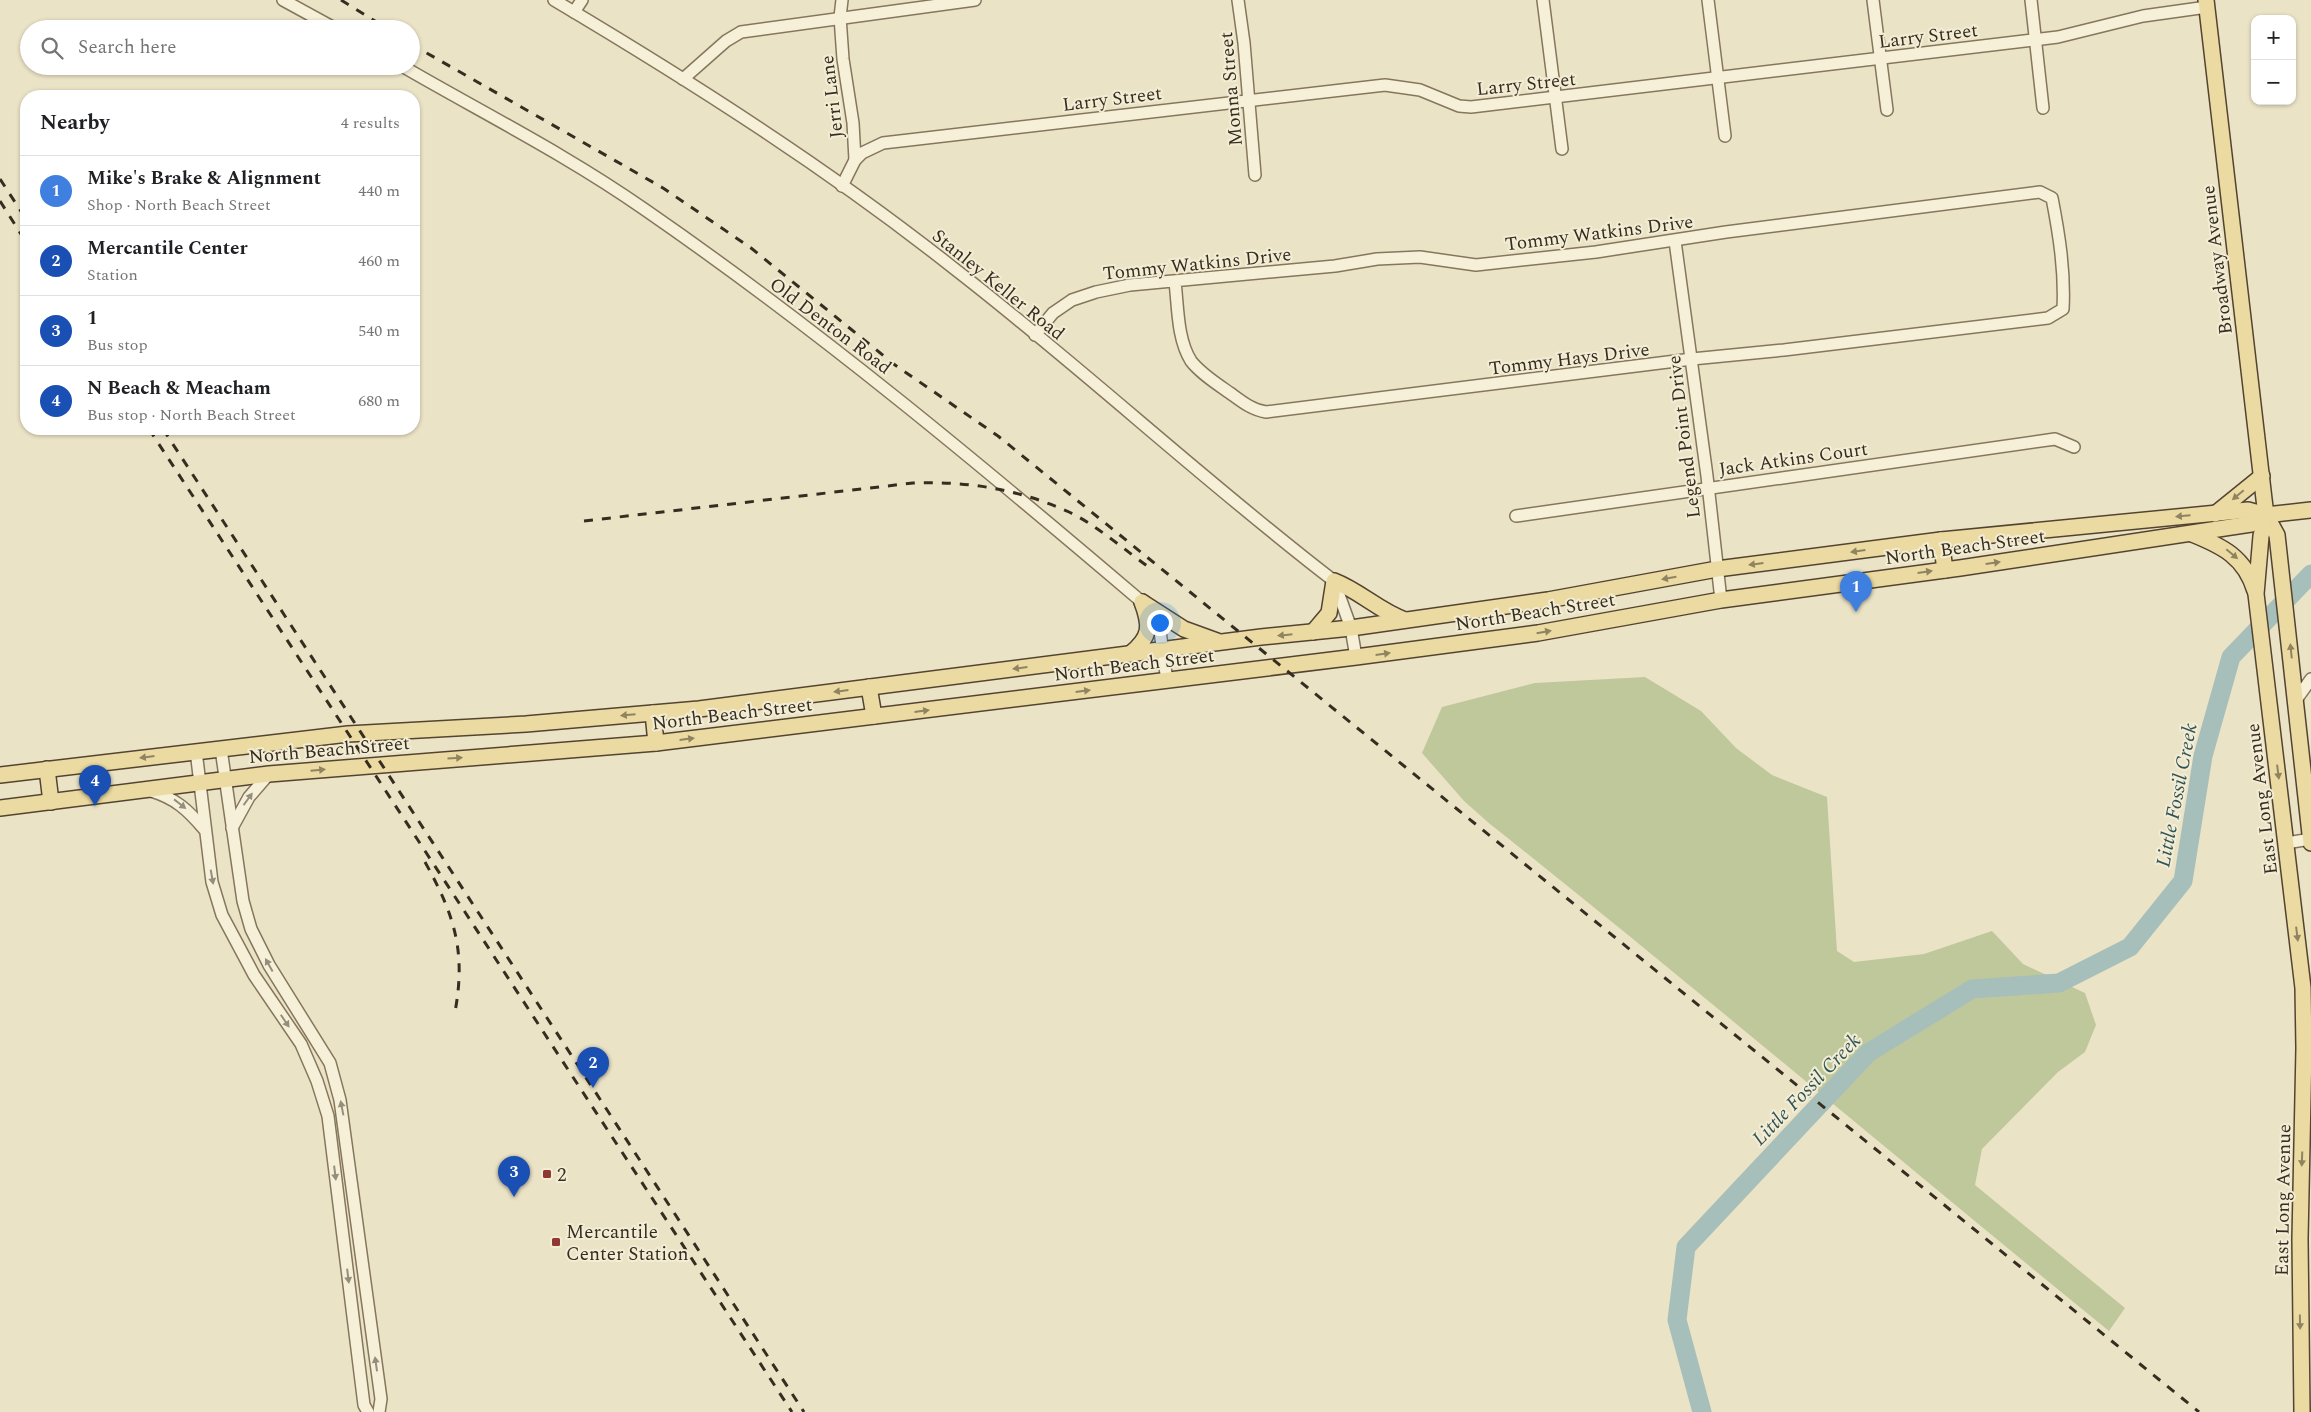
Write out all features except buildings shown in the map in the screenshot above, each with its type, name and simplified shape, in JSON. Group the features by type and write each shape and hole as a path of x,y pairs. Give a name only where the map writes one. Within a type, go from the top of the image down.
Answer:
{"main road":[{"name":"Broadway Avenue","path":"2206,4 2266,515"},
{"path":"2215,514 2262,476"},
{"name":"North Beach Street","path":"0,775 348,734 472,728 653,713 1221,642 1351,628 1548,600 1717,569 1941,540 2248,510 2266,515 2311,510"},
{"path":"2266,515 2277,535 2311,841"},
{"name":"North Beach Street","path":"0,808 269,774 656,743 1356,657 1538,633 1721,600 1945,570 2251,524 2266,515"},
{"name":"East Long Avenue","path":"2266,515 2261,536 2256,594 2286,843 2307,988 2300,1239 2302,1412"},
{"path":"2190,533 2231,552 2243,564 2251,578 2256,594"},
{"path":"1941,540 1945,570"},
{"path":"1313,632 1329,613 1334,581 1348,586 1392,616 1406,620"},
{"path":"1142,602 1184,629 1221,642"},
{"path":"1130,654 1143,644 1148,631 1148,617 1142,602"},
{"path":"869,687 874,716"},
{"path":"653,713 656,743"},
{"path":"47,769 51,802"}],"street":[{"path":"283,0 320,20"},
{"name":"Stanley Keller Road","path":"554,0 683,79 842,186 956,269 1334,581"},
{"path":"574,12 582,0"},
{"name":"Jerri Lane","path":"842,0 840,17 843,59 853,123 855,160 842,186"},
{"path":"683,79 726,41 741,32 975,0"},
{"name":"Monna Street","path":"1238,0 1255,175"},
{"path":"1543,0 1562,149"},
{"path":"1708,0 1724,136"},
{"path":"1873,0 1887,110"},
{"path":"2031,0 2043,108"},
{"name":"Larry Street","path":"855,160 862,152 883,143 1385,86 1420,90 1459,106 1556,98 2036,40 2091,30 2143,16 2206,4"},
{"name":"Old Denton Road","path":"418,75 574,163 670,227 834,348 960,448 1142,602 1159,624 1167,681"},
{"name":"Tommy Watkins Drive","path":"1035,335 1053,313 1072,300 1096,292 1130,285 1335,266 1377,259 1420,257 1476,265 1675,241 1726,232 2040,192 2052,198 2059,236 2064,290 2063,309 2048,318"},
{"name":"Legend Point Drive","path":"1675,241 1692,359 1721,600"},
{"name":"Tommy Hays Drive","path":"1175,282 1183,340 1192,361 1213,380 1243,402 1258,411 1266,412 1692,359 1794,349 2048,318"},
{"name":"Jack Atkins Court","path":"1516,516 1708,487 2054,439 2074,447"},
{"path":"1334,581 1351,628 1356,657"},
{"path":"2296,700 2311,678"},
{"path":"221,748 243,901 251,929 269,965 330,1064 340,1100 381,1398 379,1412"},
{"path":"196,752 212,882 222,915 254,975 301,1044 317,1081 328,1116 364,1405 368,1412"},
{"path":"232,828 249,797 269,774"},
{"path":"147,790 169,796 181,804 205,829"},
{"path":"2286,843 2311,841"}],"green space":[{"path":"1645,677 1701,711 1736,748 1772,775 1827,797 1837,951 1854,962 1924,954 1992,931 2023,964 2085,993 2096,1025 2085,1052 2058,1072 1982,1149 1975,1185 2125,1308 2109,1331 1490,824 1464,801 1422,753 1442,707 1535,683"}],"waterway":[{"name":"Little Fossil Creek","path":"1702,1412 1677,1320 1686,1247 1868,1053 1972,989 2059,983 2130,947 2183,881 2203,756 2231,657 2311,574"}],"railway":[{"path":"341,0 373,20"},
{"path":"420,49 663,188 751,248 895,365 998,436 2199,1412"},
{"path":"0,179 20,210"},
{"path":"0,201 20,233"},
{"path":"153,435 792,1412"},
{"path":"167,435 804,1412"},
{"path":"584,521 913,483 953,483 1012,492 1031,497 1069,512 1100,531 1150,568"},
{"path":"425,862 451,917 455,935 459,971 455,1012"}],"place":[{"name":"Mike's Brake & Alignment","path":"1856,612"},
{"name":"N Beach & Meacham","path":"95,806"},
{"name":"Mercantile Center","path":"593,1088"},
{"name":"2","path":"547,1174"},
{"name":"1","path":"514,1197"},
{"name":"Mercantile Center Station","path":"556,1242"}]}
